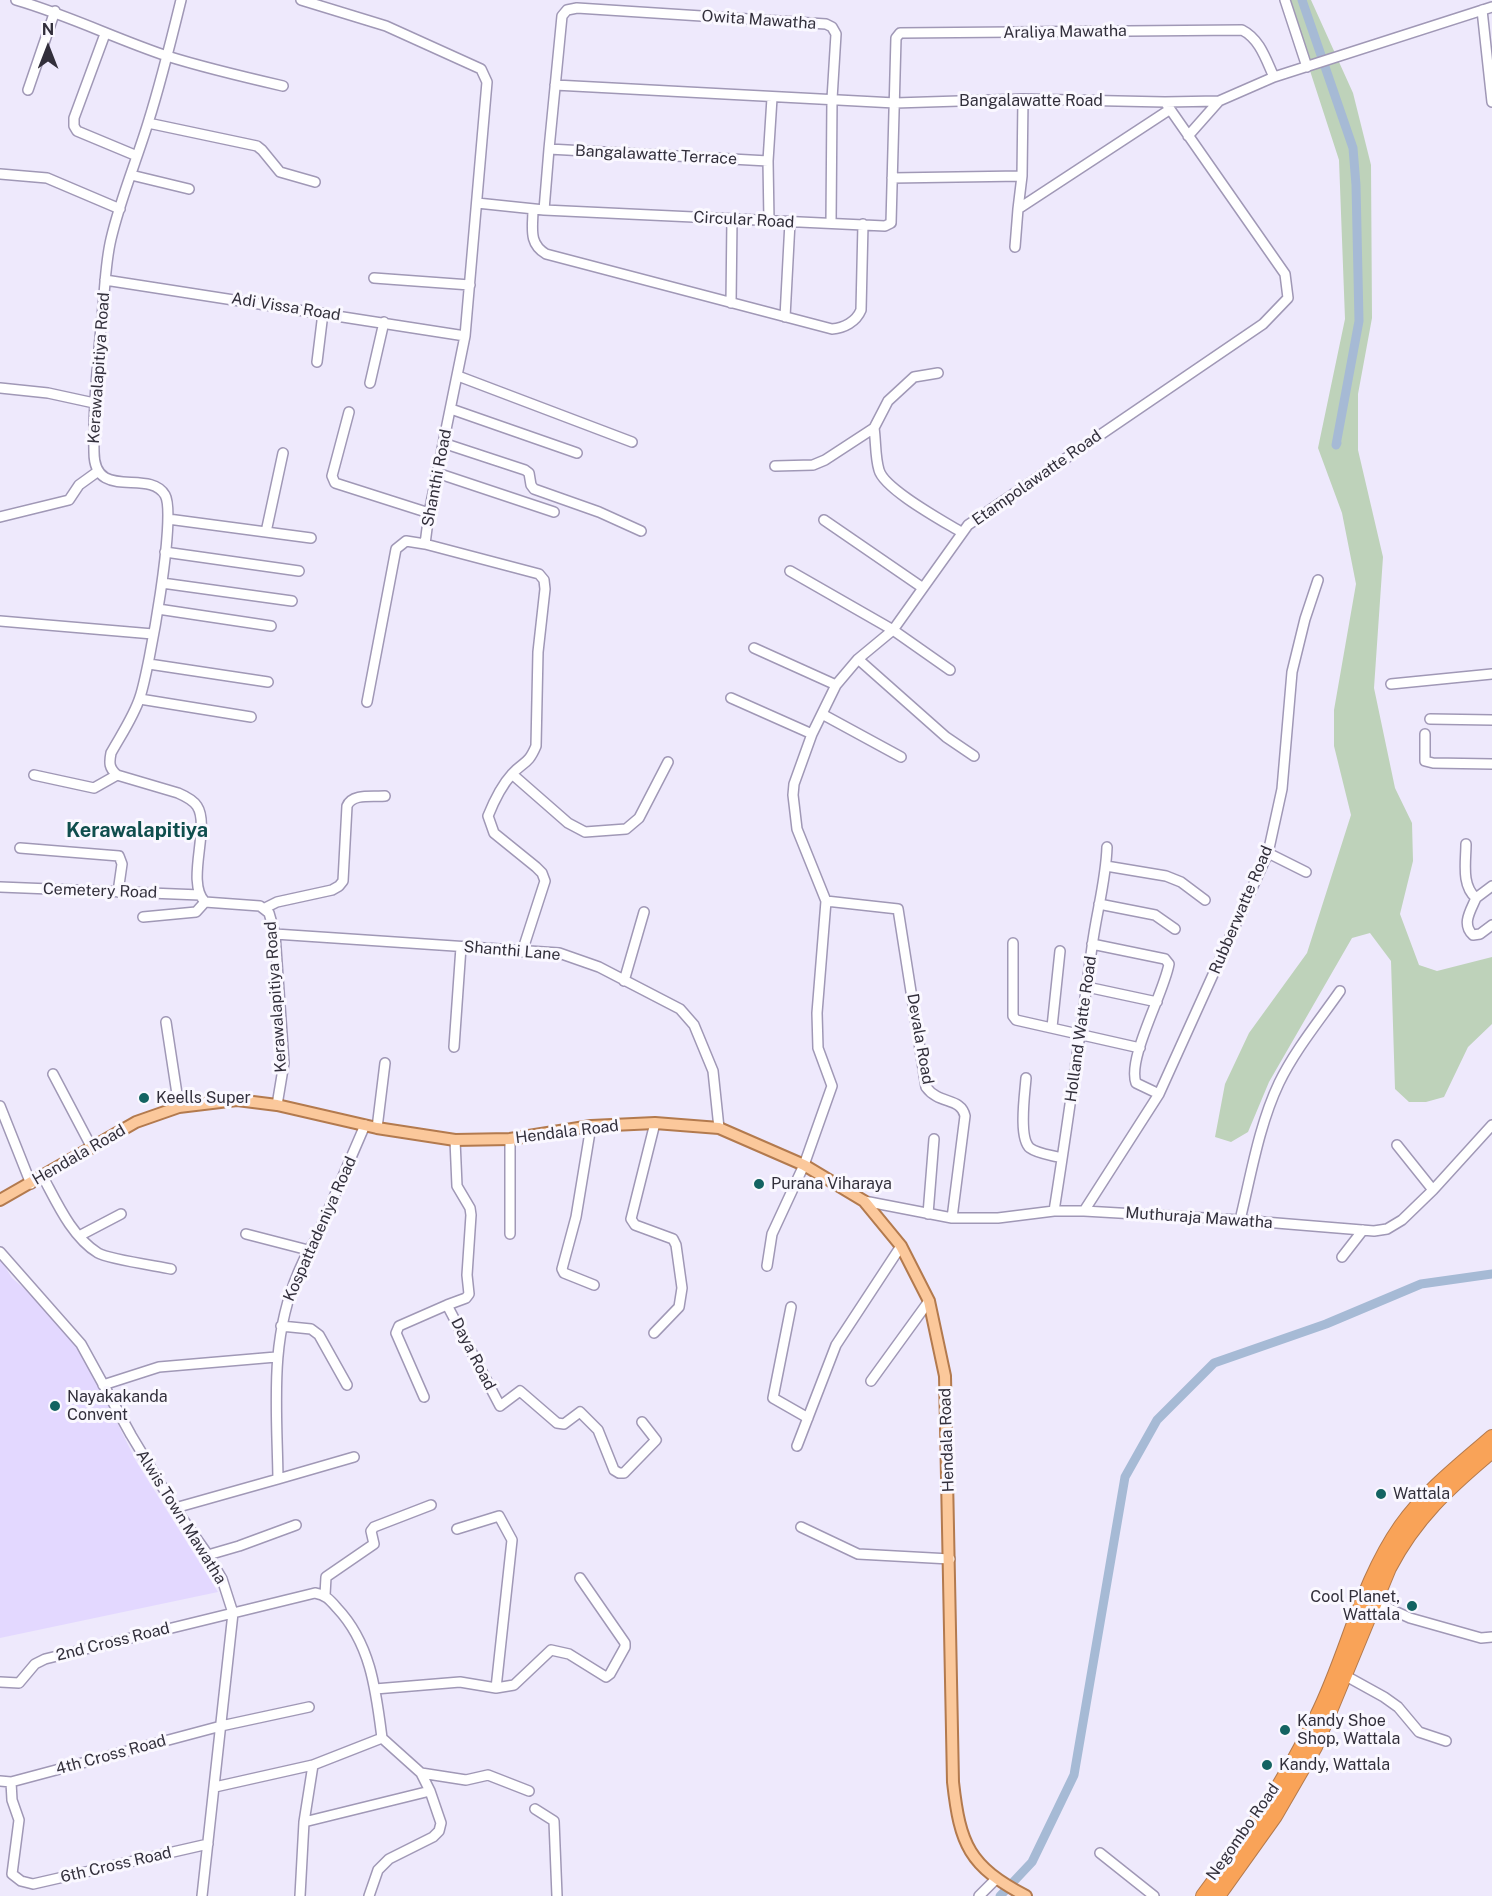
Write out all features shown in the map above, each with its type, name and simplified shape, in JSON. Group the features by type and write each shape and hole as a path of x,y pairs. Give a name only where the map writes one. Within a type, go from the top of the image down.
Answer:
{"highway":[{"name":"Negombo Road","path":"1218,1896 1256,1845 1293,1787 1328,1721 1346,1676 1388,1548 1412,1512 1436,1485 1492,1437"},
{"name":"Negombo Road","path":"1203,1896 1246,1837 1288,1773 1318,1715 1370,1600 1411,1530 1432,1504 1492,1451"}],"main road":[{"name":"Hendala Road","path":"0,1200 44,1177 136,1122 179,1107 237,1100 277,1105 371,1126 455,1140 510,1139 591,1126 655,1123 719,1128 804,1165 864,1201 901,1246 929,1301 945,1376 954,1782 957,1816 968,1847 980,1866 998,1881 1026,1896"}],"street":[{"path":"16,0 55,11 105,34 168,56 283,86"},
{"name":"Kerawalapitiya Road","path":"97,472 93,454 94,403 110,241 168,56 181,0"},
{"name":"Shanthi Road","path":"301,0 386,26 481,69 487,82 465,336 429,513 425,544 539,574 544,580 538,652 536,746 530,759 512,774 497,794 488,816 494,833 536,867 542,873 545,881 522,952"},
{"path":"1285,0 1307,67"},
{"name":"Owita Mawatha","path":"555,85 562,16 567,10 578,8 826,24 832,27 836,34 832,99 831,223"},
{"path":"1487,8 1492,102"},
{"name":"Bangalawatte Road","path":"555,85 895,103 1023,99 1167,106 1219,101 1274,77 1487,8"},
{"path":"28,90 55,11"},
{"name":"Araliya Mawatha","path":"895,103 896,39 900,33 1242,30 1251,34 1274,77"},
{"path":"105,34 74,118 74,126 77,131 137,156"},
{"path":"544,210 555,85"},
{"path":"769,221 768,161 772,98"},
{"path":"1015,247 1022,176 1023,99"},
{"path":"1188,136 1219,101"},
{"name":"Circular Road","path":"477,203 544,210 885,226 891,223 895,103"},
{"path":"1018,209 1167,106"},
{"name":"Etampolawatte Road","path":"767,1266 772,1234 804,1165 832,1086 818,1048 817,1013 826,901 797,829 793,795 794,784 812,734 836,685 858,659 893,630 968,525 1263,324 1287,298 1285,274 1167,106"},
{"path":"148,123 257,146 280,172 315,182"},
{"name":"Bangalawatte Terrace","path":"549,149 768,161"},
{"path":"0,174 47,178 120,209"},
{"path":"131,175 189,189"},
{"path":"892,178 1022,176"},
{"path":"532,209 534,243 546,254 832,329 845,326 858,316 861,310 863,224"},
{"path":"731,303 732,219"},
{"path":"785,317 790,222"},
{"path":"374,278 470,285"},
{"name":"Adi Vissa Road","path":"105,280 465,336"},
{"path":"317,362 323,313"},
{"path":"370,383 384,322"},
{"path":"775,466 813,465 825,460 874,428 888,401 914,377 939,374"},
{"path":"458,376 632,442"},
{"path":"0,388 48,393 94,403"},
{"path":"451,409 577,453"},
{"path":"349,412 333,476 335,483 429,513"},
{"path":"874,428 879,472 884,480 913,502 961,532"},
{"path":"444,442 525,470 529,473 534,489 599,512 641,531"},
{"path":"266,532 283,453"},
{"path":"0,517 69,500 79,485 97,472 107,478 157,488 166,496 168,519 162,583 149,664 140,699 111,753 110,767 117,775 178,793 197,806 201,819 198,884 202,898 196,912 143,917"},
{"path":"437,473 554,512"},
{"path":"168,519 310,538"},
{"path":"824,520 924,588"},
{"path":"367,702 396,549 406,541 425,544"},
{"path":"165,552 299,571"},
{"path":"790,571 893,630 950,670"},
{"name":"Rubberwatte Road","path":"1084,1211 1159,1094 1268,854 1282,789 1292,672 1305,619 1318,580"},
{"path":"162,583 292,601"},
{"path":"158,609 272,626"},
{"path":"0,621 153,634"},
{"path":"754,648 836,685"},
{"path":"858,659 946,737 974,756"},
{"path":"149,664 268,682"},
{"path":"1391,684 1492,674"},
{"path":"732,698 812,734"},
{"path":"140,699 251,717"},
{"path":"822,714 901,757"},
{"path":"1430,719 1492,720"},
{"path":"1425,734 1425,761 1433,764 1492,764"},
{"path":"512,774 576,828 585,832 605,831 626,829 639,818 668,762"},
{"path":"34,775 94,788 117,775"},
{"path":"265,908 277,902 332,890 339,886 343,881 345,824 349,801 355,798 385,796"},
{"path":"1466,844 1466,884 1476,898"},
{"name":"Holland Watte Road","path":"1054,1211 1107,847"},
{"path":"20,848 119,856 122,864 118,892"},
{"path":"1268,854 1306,872"},
{"path":"1106,866 1166,876 1181,882 1204,900"},
{"path":"1492,886 1476,898 1467,924 1468,930 1473,935 1480,934 1492,925"},
{"name":"Cemetery Road","path":"0,887 202,898"},
{"name":"Kerawalapitiya Road","path":"202,898 265,908 272,918 284,1063 277,1105"},
{"name":"Devala Road","path":"826,901 898,909 926,1087 931,1095 938,1099 964,1108 965,1116 952,1218"},
{"path":"1099,904 1155,915 1175,929"},
{"path":"624,981 644,912"},
{"name":"Shanthi Lane","path":"274,934 559,953 599,967 680,1009 694,1025 714,1071 719,1128"},
{"path":"1012,943 1013,1016 1020,1022 1052,1027 1140,1048"},
{"path":"1092,944 1165,959 1168,962 1169,968 1140,1048 1134,1076 1136,1083 1159,1094"},
{"path":"454,1047 461,947"},
{"path":"1052,1027 1060,951"},
{"path":"1087,987 1157,1002"},
{"path":"1239,1220 1268,1113 1279,1083 1293,1057 1340,991"},
{"path":"166,1022 179,1107"},
{"name":"Kospattadeniya Road","path":"278,1479 276,1357 281,1326 290,1293 308,1250 315,1241 371,1126 386,1064"},
{"path":"53,1074 92,1148"},
{"path":"1026,1078 1023,1132 1025,1142 1037,1152 1062,1158"},
{"path":"0,1106 31,1184"},
{"path":"654,1333 679,1307 682,1288 676,1245 673,1239 635,1225 631,1219 655,1123"},
{"name":"Muthuraja Mawatha","path":"864,1201 952,1218 998,1218 1054,1211 1084,1211 1363,1230 1387,1229 1402,1220 1434,1190 1492,1125"},
{"path":"591,1126 576,1217 562,1269 564,1273 594,1285"},
{"path":"510,1139 510,1234"},
{"path":"928,1214 934,1139"},
{"name":"Daya Road","path":"455,1140 457,1186 470,1208 471,1215 466,1275 469,1294 466,1298 447,1305 500,1406 520,1391 557,1424 564,1424 580,1412 598,1430 614,1470 619,1473 624,1473 656,1440 642,1422"},
{"path":"1396,1145 1434,1190"},
{"path":"44,1177 61,1210 79,1236 99,1254 171,1269"},
{"path":"79,1236 121,1214"},
{"path":"1342,1257 1363,1230"},
{"path":"246,1234 308,1250"},
{"path":"797,1446 836,1344 901,1246"},
{"name":"Alwis Town Mawatha","path":"0,1252 81,1344 175,1508 222,1579 233,1613 202,1896"},
{"path":"871,1381 929,1301"},
{"path":"424,1397 396,1329 447,1305"},
{"path":"791,1307 773,1398 808,1418"},
{"path":"281,1326 311,1329 319,1335 347,1385"},
{"path":"103,1385 159,1367 276,1357"},
{"path":"175,1508 354,1457"},
{"path":"369,1896 378,1870 389,1859 433,1837 439,1831 441,1823 421,1773 382,1738 368,1657 348,1619 325,1595 326,1577 374,1544 371,1531 374,1527 431,1505"},
{"path":"457,1529 499,1516 512,1540 496,1688"},
{"path":"208,1555 296,1525"},
{"path":"801,1527 858,1554 950,1559"},
{"path":"375,1689 460,1682 496,1688 514,1685 551,1650 569,1654 606,1677 610,1674 625,1643 580,1578"},
{"name":"2nd Cross Road","path":"0,1682 19,1683 35,1665 45,1659 315,1593 325,1595"},
{"path":"1370,1600 1410,1618 1481,1638 1492,1637"},
{"path":"1346,1676 1384,1696 1398,1707 1419,1731 1446,1741"},
{"name":"4th Cross Road","path":"0,1781 11,1782 221,1726 309,1707"},
{"path":"215,1787 313,1765 382,1738"},
{"path":"300,1896 304,1822 313,1765"},
{"path":"421,1773 466,1780 488,1775 529,1791"},
{"name":"6th Cross Road","path":"11,1782 12,1800 19,1820 12,1874 21,1881 33,1884 208,1844"},
{"path":"304,1822 430,1791"},
{"path":"535,1809 554,1821 557,1896"},
{"path":"1100,1853 1154,1896"},
{"path":"979,1896 998,1881"}],"shaded area":[{"name":"Nayakakanda Convent","path":"0,1258 12,1278 51,1312 82,1351 136,1461 218,1592 0,1638"}],"green space":[{"path":"1287,0 1311,0 1353,93 1371,165 1372,318 1358,394 1358,450 1383,557 1374,688 1395,788 1412,823 1413,861 1400,914 1419,965 1437,971 1492,957 1492,1024 1468,1047 1444,1097 1426,1102 1409,1102 1395,1089 1391,961 1370,933 1352,938 1269,1082 1248,1132 1231,1142 1215,1137 1225,1084 1249,1033 1307,953 1351,815 1334,746 1334,710 1356,584 1342,513 1318,448 1345,319 1339,160"}],"waterway":[{"path":"1302,0 1353,148 1356,185 1359,321 1336,445 1337,443"},
{"path":"1000,1896 1032,1862 1074,1775 1125,1477 1157,1420 1214,1363 1326,1324 1421,1284 1492,1274"}],"place":[{"name":"Keells Super","path":"144,1098"},
{"name":"Purana Viharaya","path":"759,1184"},
{"name":"Nayakakanda Convent","path":"55,1406"},
{"name":"Wattala","path":"1381,1494"},
{"name":"Cool Planet, Wattala","path":"1412,1606"},
{"name":"Kandy Shoe Shop, Wattala","path":"1285,1730"},
{"name":"Kandy, Wattala","path":"1267,1765"}],"district":[{"name":"Kerawalapitiya","path":"137,831"}]}
